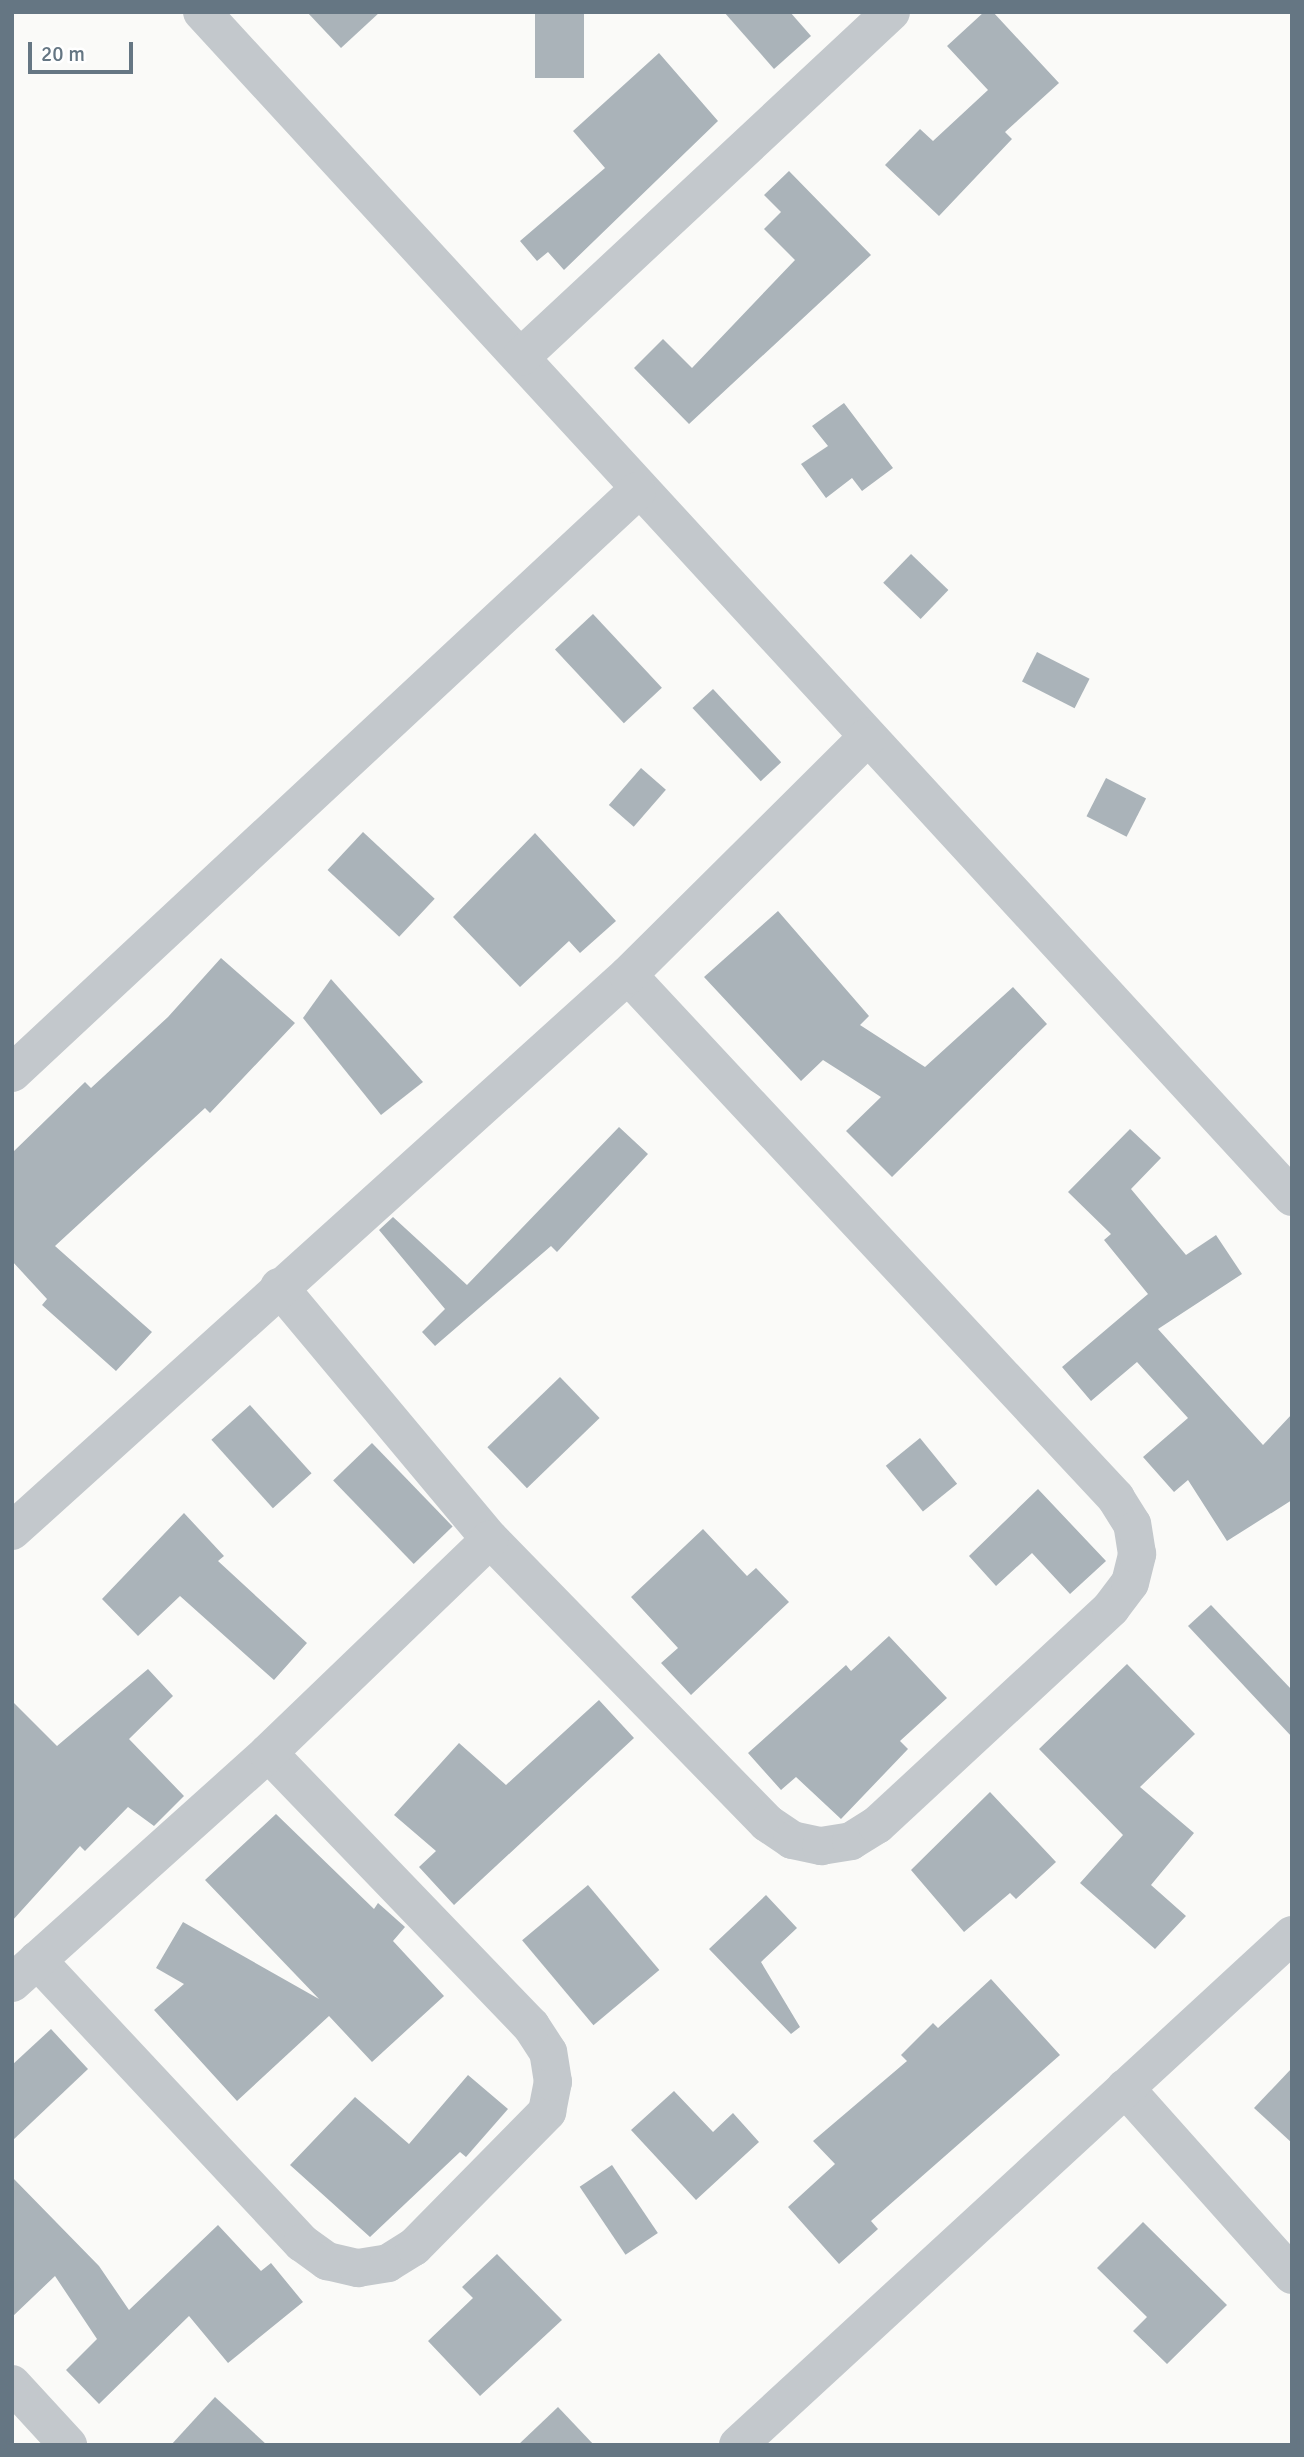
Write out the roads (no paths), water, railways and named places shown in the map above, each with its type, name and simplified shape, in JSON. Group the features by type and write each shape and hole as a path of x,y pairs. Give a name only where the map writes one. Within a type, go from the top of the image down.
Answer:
{"street":[{"path":"202,12 522,357 637,491 1292,1197"},
{"path":"522,357 891,12"},
{"path":"12,1073 637,491"},
{"path":"12,1531 279,1287 628,975 868,737"},
{"path":"279,1287 490,1539 767,1823 792,1840 821,1846 851,1841 877,1825 1111,1608 1132,1574 1132,1524 1116,1498 628,975"},
{"path":"268,1753 531,2026 548,2052 553,2082 547,2112 529,2137 414,2247 388,2263 358,2268 327,2261 302,2243 25,1971 268,1753 490,1539"},
{"path":"738,2445 1292,1935"},
{"path":"1125,2088 1292,2275"},
{"path":"12,2384 68,2445"}]}
